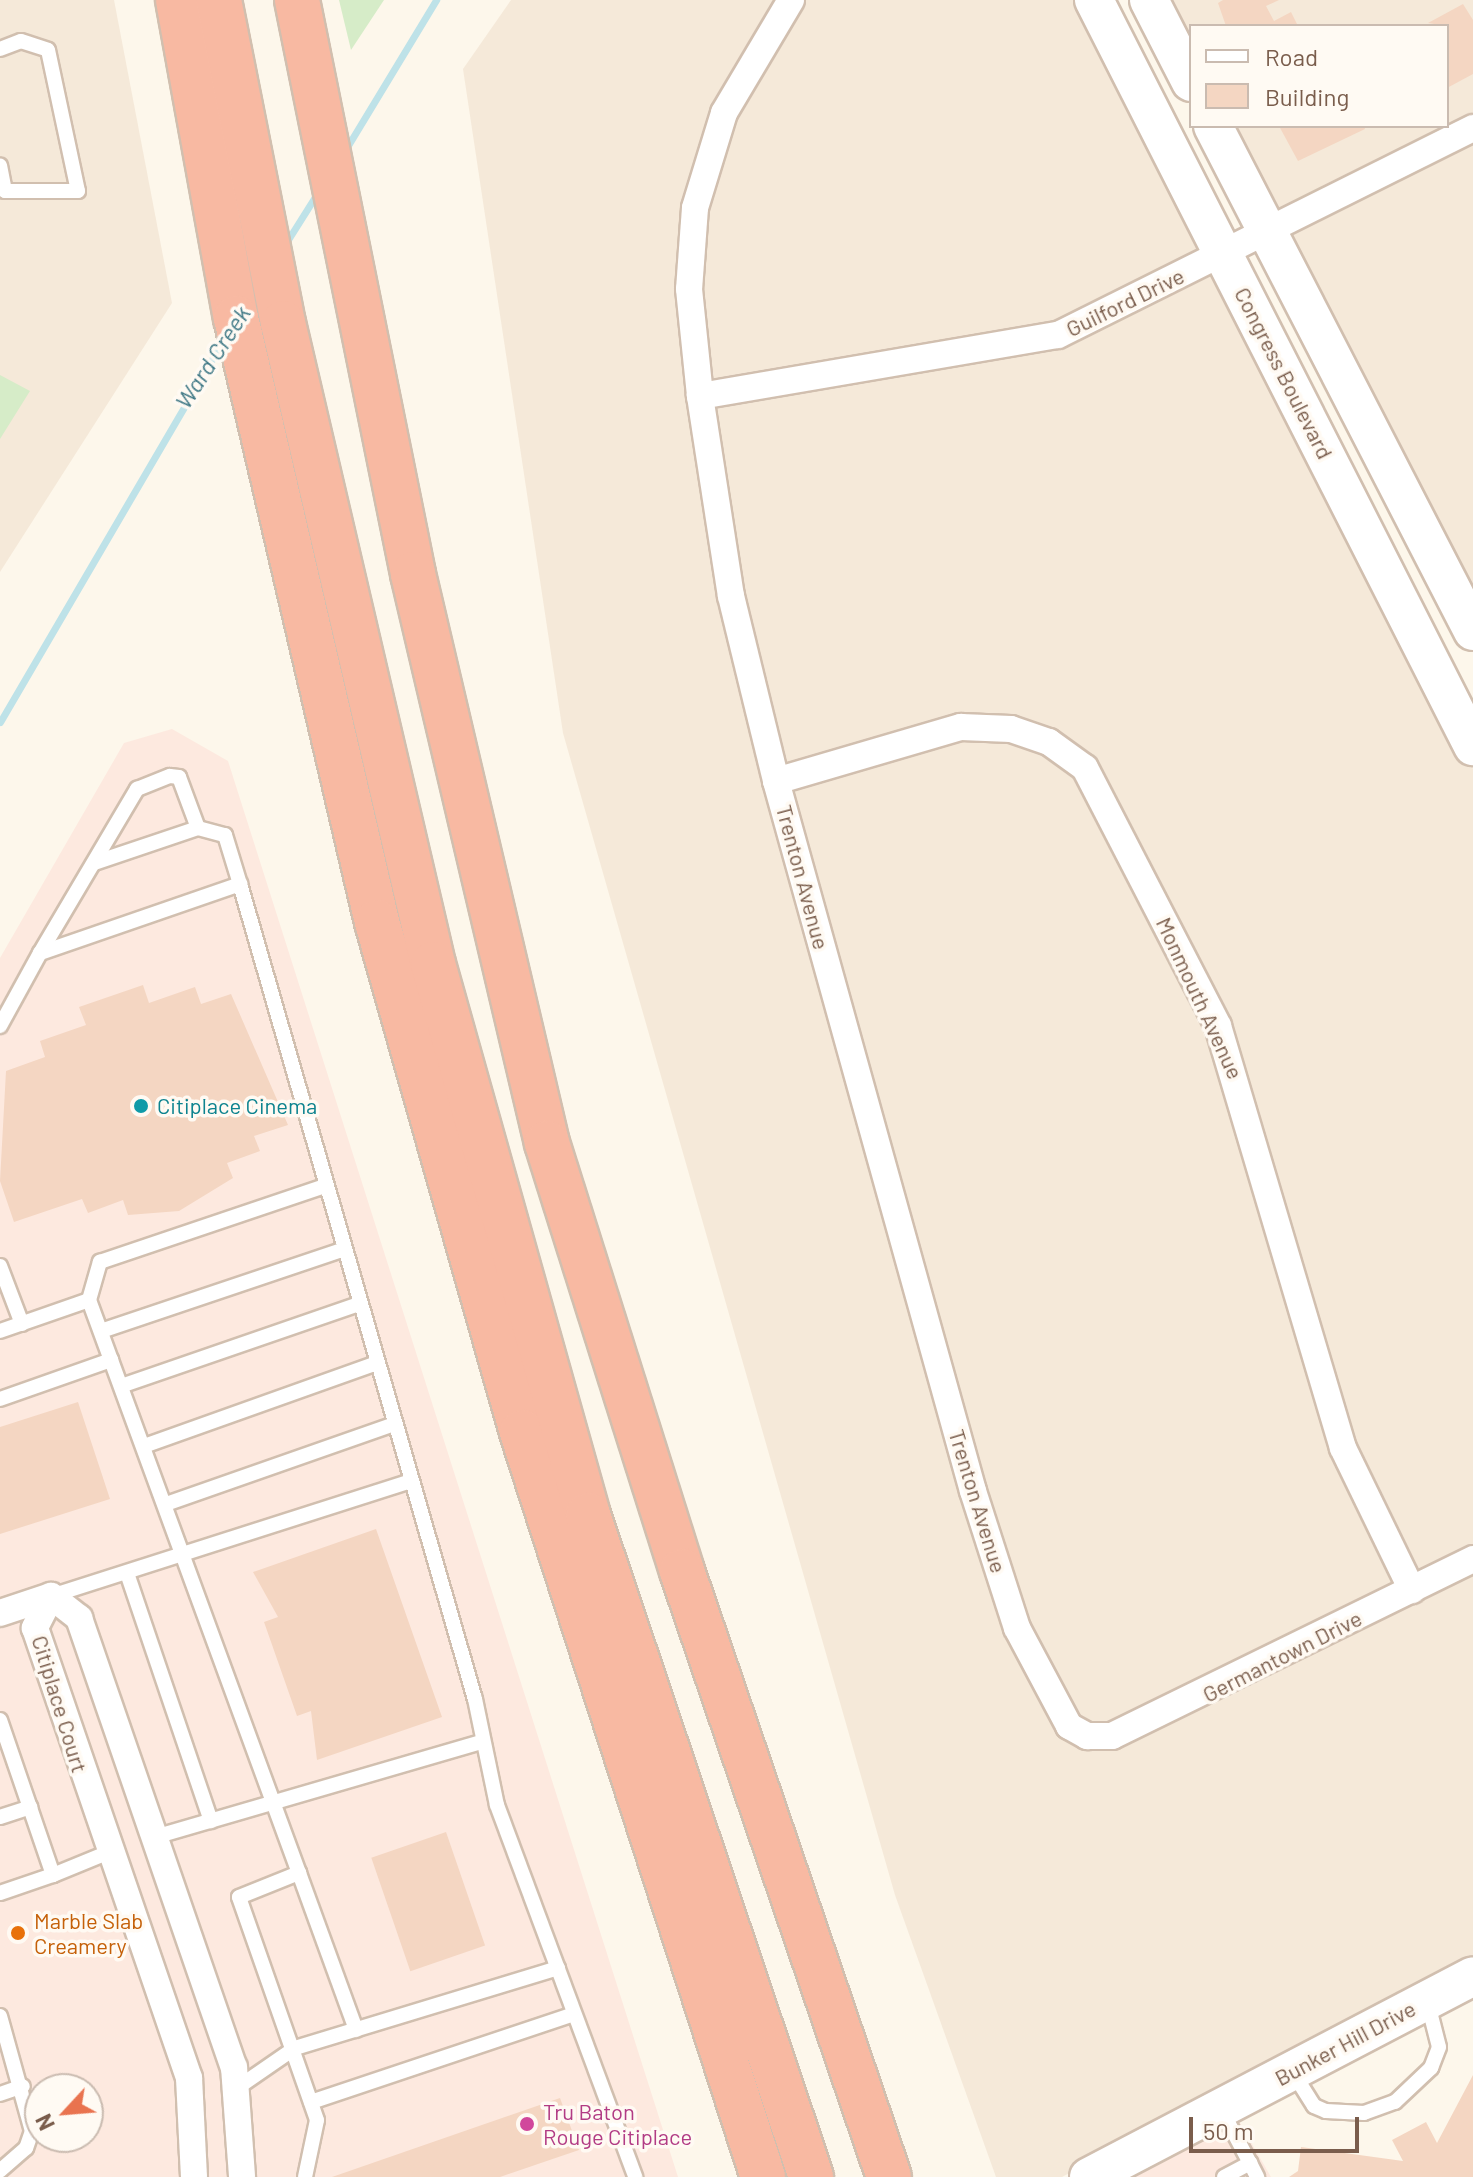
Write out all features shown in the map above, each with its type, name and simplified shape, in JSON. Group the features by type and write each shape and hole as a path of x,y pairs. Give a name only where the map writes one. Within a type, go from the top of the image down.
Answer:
{"highway":[{"path":"178,0 279,510 377,922 522,1432 763,2177"},
{"path":"219,0 283,323 433,964 588,1515 811,2177"},
{"path":"297,0 413,574 547,1143 682,1571 889,2177"}],"street":[{"name":"Trenton Avenue","path":"791,0 724,113 695,208 689,289 700,396 731,596 776,781 977,1506 1051,1703 1087,1736"},
{"name":"Congress Boulevard","path":"1094,0 1473,746"},
{"path":"1149,0 1189,78"},
{"path":"1214,128 1467,619 1415,633"},
{"name":"Guilford Drive","path":"700,396 1058,335 1473,128"},
{"name":"Monmouth Avenue","path":"776,781 961,727 1011,729 1049,742 1085,768 1218,1026 1343,1448 1412,1590"},
{"name":"Germantown Drive","path":"1087,1736 1138,1729 1473,1559"},
{"path":"0,1613 51,1596"},
{"name":"Citiplace Court","path":"194,2177 192,2095 107,1853 35,1628 51,1596 79,1618 150,1838 237,2088 242,2177"},
{"path":"107,1853 150,1838"},
{"name":"Bunker Hill Drive","path":"1089,2177 1473,1976"},
{"path":"192,2095 237,2088"}],"lane":[{"path":"0,49 21,41 48,50 78,191 5,191 0,165"},
{"path":"0,1026 137,789 170,776 179,777 198,828"},
{"path":"94,863 198,828 225,835 411,1481 481,1742 574,2014 635,2177"},
{"path":"40,953 240,884"},
{"path":"325,1186 100,1262 89,1300 185,1554 356,2030"},
{"path":"101,1331 344,1249"},
{"path":"0,1266 22,1324"},
{"path":"0,1331 89,1300"},
{"path":"121,1386 359,1304"},
{"path":"0,1399 111,1360"},
{"path":"144,1446 377,1363"},
{"path":"166,1504 394,1424"},
{"path":"51,1596 411,1481"},
{"path":"127,1573 211,1821"},
{"path":"0,1720 4,1746 30,1807 53,1875"},
{"path":"150,1838 481,1742"},
{"path":"0,1817 30,1807"},
{"path":"0,1893 107,1853"},
{"path":"299,1873 239,1897 295,2048 317,2120 305,2177"},
{"path":"237,2088 295,2048 558,1968"},
{"path":"1292,2071 1314,2106 1326,2111 1364,2113 1395,2102 1431,2068 1439,2047 1427,2000"},
{"path":"311,2102 574,2014"},
{"path":"0,2171 26,2148 32,2131 23,2086 1,2024"},
{"path":"0,2094 23,2086"},
{"path":"1221,2108 1253,2170 1224,2177"}],"shaded area":[{"path":"0,0 114,0 172,303 0,572"},
{"path":"511,0 1082,0 1473,769 1473,1961 1062,2177 996,2177 895,1895 563,733 463,69"},
{"path":"1169,0 1473,0 1473,599 1234,128 1449,128 1449,24 1189,24 1189,40"},
{"path":"172,729 228,761 678,2177 0,2177 0,958 124,743"},
{"path":"1229,2104 1271,2177 1089,2177"}],"green space":[{"path":"339,0 384,0 351,50"},
{"path":"0,375 30,391 0,439"}],"building":[{"path":"1223,0 1279,0 1266,6 1274,21 1291,12 1297,24 1225,24 1218,3"},
{"path":"1463,4 1473,20 1473,74 1449,87 1449,24 1428,23"},
{"path":"1280,128 1365,128 1365,129 1298,161"},
{"name":"Citiplace Cinema","path":"143,985 149,1003 195,987 201,1004 231,994 288,1125 254,1136 260,1151 227,1163 233,1178 179,1211 128,1215 123,1200 88,1213 82,1199 14,1222 0,1181 6,1071 45,1057 40,1041 86,1025 79,1007"},
{"path":"78,1402 110,1499 0,1534 0,1427"},
{"path":"376,1529 442,1717 317,1760 311,1711 297,1716 264,1622 278,1617 253,1572"},
{"path":"446,1832 485,1945 410,1971 371,1858"},
{"path":"1473,2075 1473,2177 1289,2177 1298,2171 1301,2147 1403,2161 1392,2140 1426,2122 1437,2143"},
{"name":"Tru Baton Rouge Citiplace","path":"560,2098 579,2150 500,2177 332,2177"}],"waterway":[{"name":"Ward Creek","path":"344,152 436,0"},
{"name":"Ward Creek","path":"284,246 318,192"},
{"name":"Ward Creek","path":"0,722 225,337"}],"place":[{"name":"Citiplace Cinema","path":"141,1106"},
{"name":"Marble Slab Creamery","path":"18,1933"},
{"name":"Tru Baton Rouge Citiplace","path":"527,2124"}]}
